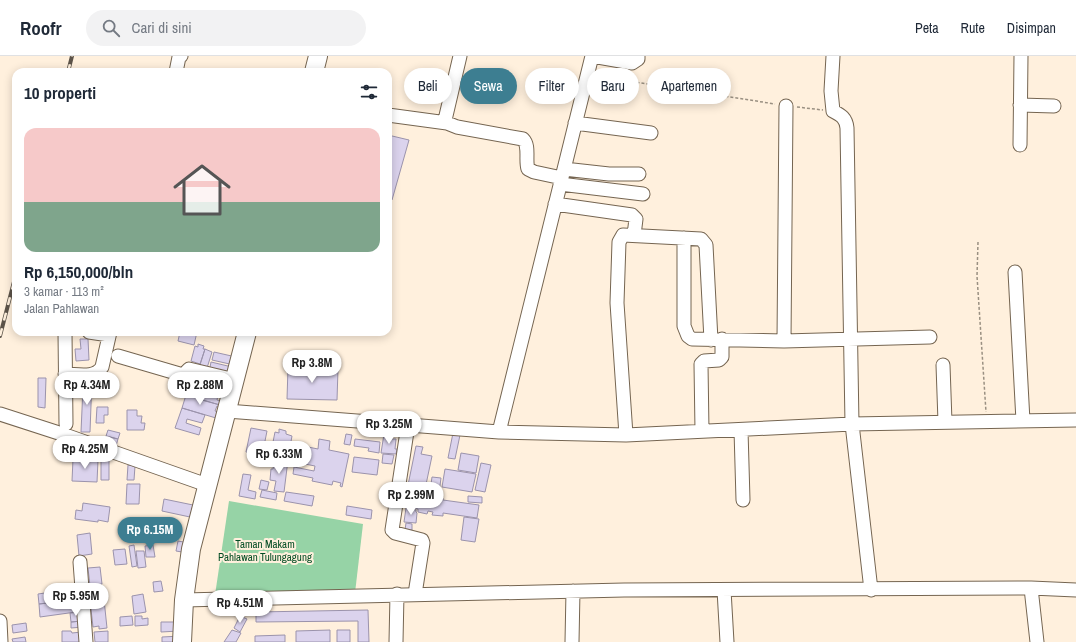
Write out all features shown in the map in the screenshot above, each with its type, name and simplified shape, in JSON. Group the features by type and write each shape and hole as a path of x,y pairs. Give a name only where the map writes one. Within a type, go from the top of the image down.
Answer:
{"highway":[{"path":"315,68 318,56"},
{"path":"182,642 184,600 191,549 246,336"}],"street":[{"path":"177,68 179,57 181,56"},
{"path":"447,123 445,120 460,56"},
{"path":"589,68 592,56 632,63 638,60 638,56"},
{"path":"833,56 831,90 833,111 843,116 846,125 852,424 871,590"},
{"path":"1020,145 1021,56"},
{"path":"499,432 587,74"},
{"path":"1020,105 1054,106"},
{"path":"784,341 786,106"},
{"path":"392,116 447,123 456,127 523,139 525,142 528,169 534,172 643,194"},
{"path":"575,123 651,133"},
{"path":"562,177 639,174"},
{"path":"555,204 635,216 634,235"},
{"path":"626,435 617,303 620,242 623,235 701,239 706,245 716,340 722,356 719,360 704,361 701,364 702,431"},
{"path":"684,238 684,326 688,336 692,339 784,341 930,337"},
{"path":"1015,272 1023,421"},
{"path":"65,336 66,424"},
{"path":"65,374 94,374 99,372 102,367 110,336"},
{"path":"118,356 183,375 189,369 235,380"},
{"path":"943,365 945,422"},
{"path":"227,411 499,432 626,435 852,424 1076,420"},
{"path":"0,414 65,435 207,485"},
{"path":"408,425 392,530 395,533 422,540 424,543 415,594"},
{"path":"741,430 743,500"},
{"path":"80,562 86,642"},
{"path":"1031,588 1037,642"},
{"path":"184,600 573,591 1031,588 1076,590"},
{"path":"724,590 727,642"},
{"path":"572,642 573,591"},
{"path":"396,642 397,594"},
{"path":"0,621 1,642"}],"path":[{"path":"639,82 786,106 833,111"},
{"path":"978,242 977,276 986,422"}],"green space":[{"name":"Taman Makam Pahlawan Tulungagung","path":"229,501 363,524 355,593 215,595"}],"building":[{"path":"392,136 409,140 392,200"},
{"path":"179,336 196,336 194,345 178,341"},
{"path":"80,339 88,339 89,360 76,361 75,349 81,349"},
{"path":"198,344 204,346 203,349 205,349 200,364 191,361 195,346 198,347"},
{"path":"205,349 212,352 207,368 200,365"},
{"path":"214,352 236,357 234,365 212,360"},
{"path":"211,362 232,367 229,378 209,373"},
{"path":"288,368 338,369 337,400 287,399"},
{"path":"38,378 46,378 45,408 38,407"},
{"path":"85,378 92,378 90,432 81,432 83,387 85,387"},
{"path":"201,390 218,395 217,400 221,401 220,405 198,399"},
{"path":"186,395 220,405 219,407 217,406 215,411 218,412 216,418 182,408"},
{"path":"97,407 108,407 108,415 104,415 104,423 96,423"},
{"path":"182,408 205,415 202,423 187,419 186,423 201,428 199,435 175,428"},
{"path":"127,410 137,410 137,416 142,416 141,423 145,423 144,430 127,430"},
{"path":"251,428 267,431 264,446 257,444 256,454 246,452"},
{"path":"279,429 286,431 286,434 292,436 288,458 277,456 279,443 273,442 275,432 279,433"},
{"path":"108,430 120,433 118,439 106,436"},
{"path":"453,433 460,435 455,459 448,458"},
{"path":"346,434 352,435 350,445 344,444"},
{"path":"384,434 391,435 391,439 396,439 396,454 381,453"},
{"path":"106,436 118,439 116,446 105,443"},
{"path":"319,439 330,441 329,450 349,454 342,487 340,486 341,483 333,481 332,485 312,481 313,478 293,474 294,467 314,471 315,466 295,462 298,445 318,449"},
{"path":"355,439 380,442 379,453 368,451 369,448 354,446"},
{"path":"416,446 423,447 421,454 432,456 424,494 407,490"},
{"path":"461,453 479,456 476,473 458,470"},
{"path":"383,454 394,455 392,464 382,463"},
{"path":"354,457 379,460 377,475 352,472"},
{"path":"73,459 98,460 97,482 72,481"},
{"path":"277,459 288,460 284,492 274,491 276,481 270,480 271,469 273,469 274,462 276,462"},
{"path":"101,461 109,461 109,480 101,480"},
{"path":"481,463 491,465 485,492 475,490"},
{"path":"128,465 135,466 134,480 127,480"},
{"path":"445,469 476,474 472,492 442,487"},
{"path":"243,474 251,475 248,490 256,492 255,499 239,496"},
{"path":"432,477 441,478 439,493 430,491"},
{"path":"261,480 269,482 267,490 259,489"},
{"path":"127,484 140,484 139,504 126,504"},
{"path":"262,490 277,493 276,500 260,497"},
{"path":"286,492 314,496 312,506 284,501"},
{"path":"409,493 479,505 477,518 443,513 443,516 432,515 433,512 428,511 427,514 418,512 418,509 407,508"},
{"path":"468,496 482,497 482,503 468,502"},
{"path":"164,499 193,505 190,517 162,511"},
{"path":"83,503 110,507 108,522 75,519 76,510 82,511"},
{"path":"347,506 372,510 371,519 346,515"},
{"path":"406,508 416,510 416,523 404,522"},
{"path":"464,517 479,519 475,542 461,540"},
{"path":"406,523 412,524 412,530 405,530"},
{"path":"90,533 92,554 79,556 77,535"},
{"path":"178,541 189,543 188,553 176,551"},
{"path":"134,545 137,566 132,567 129,546"},
{"path":"153,545 155,557 146,557 145,546"},
{"path":"125,549 127,564 115,565 113,550"},
{"path":"136,551 144,551 146,567 138,568"},
{"path":"100,567 102,584 90,586 88,568"},
{"path":"161,581 163,591 154,592 153,582"},
{"path":"80,588 82,599 39,604 38,594"},
{"path":"103,590 107,628 99,629 99,626 93,627 89,591"},
{"path":"143,594 146,612 134,614 132,596"},
{"path":"82,599 83,611 40,617 39,604"},
{"path":"368,610 369,642 358,642 358,621 256,622 256,612"},
{"path":"81,612 82,621 71,622 70,613"},
{"path":"132,616 133,625 120,626 120,617"},
{"path":"135,616 142,616 142,619 148,618 148,625 135,626"},
{"path":"240,616 247,619 240,632 234,628"},
{"path":"82,621 83,627 71,628 71,622"},
{"path":"161,622 178,622 179,631 161,632"},
{"path":"26,623 27,631 13,633 12,625"},
{"path":"232,630 241,633 236,642 224,642"},
{"path":"330,630 330,642 296,642 296,631"},
{"path":"337,630 350,630 350,642 337,642"},
{"path":"62,631 71,631 72,633 82,632 82,642 62,642"},
{"path":"108,631 108,642 95,642 94,632"},
{"path":"285,635 285,642 255,642 255,636"},
{"path":"181,636 181,642 162,642 162,637"},
{"path":"25,637 26,642 13,642 12,639"}],"railway":[{"path":"69,68 72,56"},
{"path":"0,336 12,290"}]}
